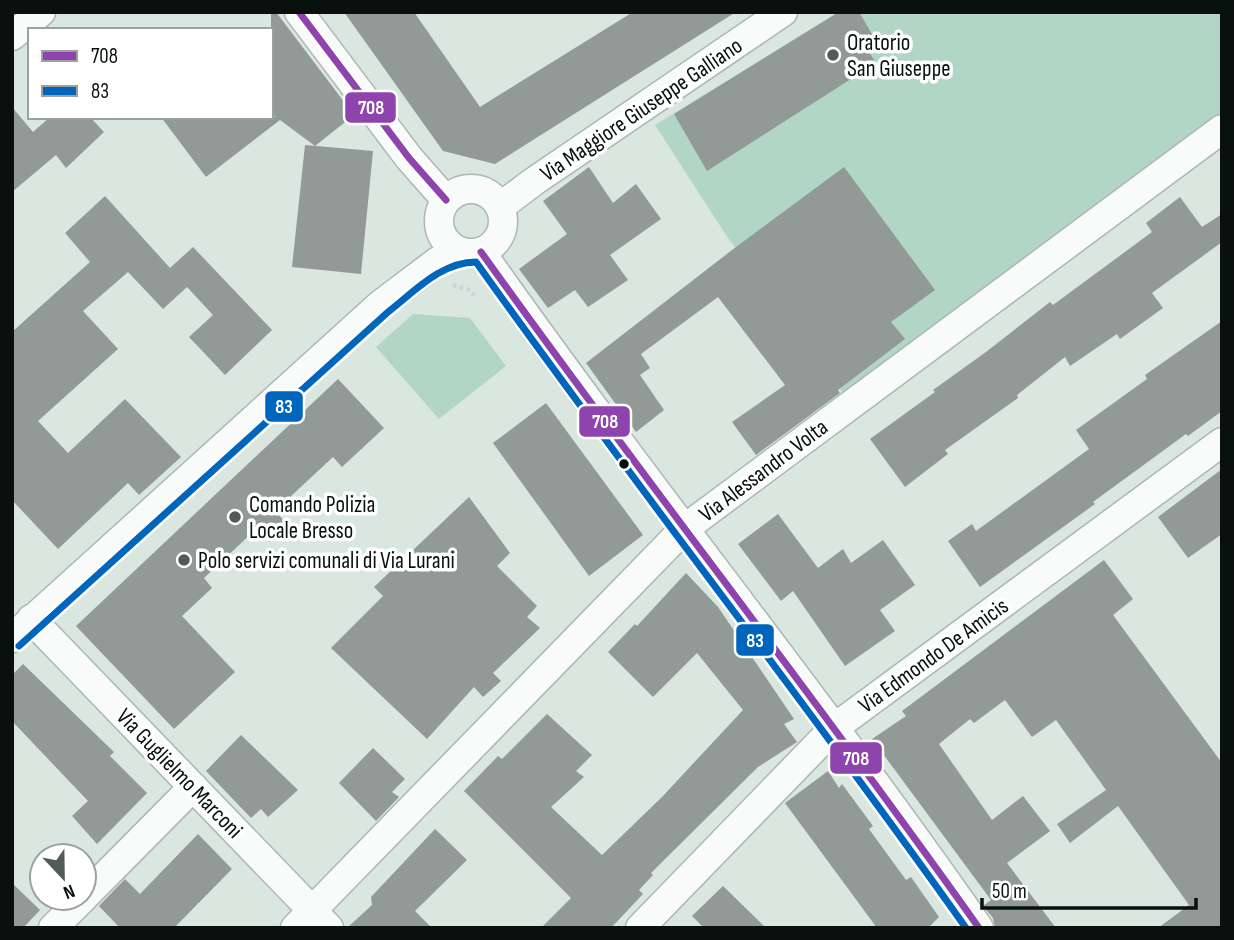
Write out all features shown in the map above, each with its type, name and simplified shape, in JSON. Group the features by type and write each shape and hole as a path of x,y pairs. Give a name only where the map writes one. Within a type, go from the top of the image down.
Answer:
{"street":[{"path":"299,12 409,158 446,200"},
{"name":"Via Maggiore Giuseppe Galliano","path":"500,207 783,12"},
{"name":"Via Alessandro Volta","path":"312,922 684,529 1222,129"},
{"path":"22,629 381,304 438,261 471,252 497,238 502,229 500,207 494,199 474,190 454,194 446,200 439,220 444,240 471,252 573,381 834,728 979,928"},
{"name":"Via Edmondo De Amicis","path":"640,928 834,728 1222,442"},
{"name":"Via Guglielmo Marconi","path":"22,629 193,787 312,922"},
{"path":"98,882 193,787"},
{"path":"53,928 68,912"}],"path":[{"path":"446,285 469,290 481,303"}],"green space":[{"path":"838,12 1222,12 1222,112 844,395 726,235 655,125"},
{"path":"413,314 470,318 506,366 439,419 376,347"}],"building":[{"path":"271,12 276,12 354,115 315,146 280,120 206,177 162,119 276,117 273,115"},
{"path":"344,12 414,12 480,107 633,12 736,12 495,164 443,151"},
{"path":"839,12 859,12 876,41 866,47 876,63 707,171 674,114"},
{"path":"12,107 33,132 48,119 92,119 104,132 66,168 56,155 12,192"},
{"path":"305,145 373,151 361,274 292,267"},
{"path":"589,167 613,203 636,184 661,219 610,255 628,280 588,307 575,290 548,308 519,269 567,234 543,201"},
{"path":"844,167 935,290 891,322 905,339 838,390 840,393 756,455 732,422 785,385 718,297 641,354 650,368 640,375 664,410 636,432 586,363"},
{"path":"105,196 170,268 193,247 272,330 225,375 189,337 213,315 187,287 163,309 128,272 83,311 118,349 38,421 68,453 125,399 181,457 139,495 128,483 58,549 12,500 12,332 90,262 65,233"},
{"path":"1180,197 1202,227 1222,214 1222,242 1152,293 1163,308 1120,339 1117,334 1070,366 1065,357 1017,395 1018,398 945,450 948,454 905,487 870,439 1050,302 1053,305 1152,232 1146,223"},
{"path":"1222,321 1222,411 1188,436 1186,434 980,587 948,541 972,524 976,531 1089,449 1076,430 1147,379 1145,375"},
{"name":"Polo servizi comunali di Via Lurani","path":"338,379 384,428 342,467 333,457 275,511 288,525 270,542 257,528 204,578 212,588 182,616 235,672 174,729 76,626"},
{"path":"546,403 643,535 589,576 493,443"},
{"path":"1222,469 1222,534 1188,558 1158,517"},
{"path":"469,497 510,553 497,566 537,606 527,617 540,628 493,673 501,681 483,697 474,687 427,739 331,648 383,596 374,587"},
{"path":"778,514 818,568 843,549 851,563 883,540 915,585 880,610 895,631 845,666 793,591 781,601 738,544"},
{"path":"1104,560 1133,599 1113,615 1222,763 1222,928 1158,928 1189,905 1118,806 1070,843 1057,824 1106,790 1056,720 1032,737 1005,700 974,723 970,719 939,744 992,820 1023,796 1050,831 1007,863 1056,928 995,928 993,918 983,906 991,900 872,739 906,716 902,711"},
{"path":"686,573 718,607 794,719 784,724 797,742 758,767 651,873 653,875 639,890 643,894 611,928 541,928 571,898 464,791 498,756 502,759 547,714 592,755 576,771 584,777 551,807 602,855 662,797 743,710 697,653 653,697 608,652 635,624 637,626"},
{"path":"23,664 114,752 110,756 147,793 98,843 72,816 88,801 12,721 12,675"},
{"path":"241,735 298,790 268,817 261,809 251,818 206,771"},
{"path":"373,748 405,779 392,792 399,797 376,821 339,783"},
{"path":"828,771 839,788 842,784 873,826 869,829 906,880 911,877 939,917 928,928 877,928 785,803"},
{"path":"435,829 467,860 415,911 432,928 347,928 372,905 371,897"},
{"path":"198,834 232,869 174,928 120,928 99,906 125,879 140,894"},
{"path":"12,883 28,898 28,912 38,912 23,928 12,928"},
{"path":"723,886 766,928 704,928 692,916"}],"transit line":[{"name":"708","path":"299,12 409,158 446,200"},
{"name":"708","path":"481,252 979,928"},
{"name":"83","path":"19,646 388,312 440,273 463,263 476,262 966,928"}],"place":[{"name":"Oratorio San Giuseppe","path":"833,55"},
{"name":"Comando Polizia Locale Bresso","path":"235,517"},
{"name":"Polo servizi comunali di Via Lurani","path":"184,560"}]}
